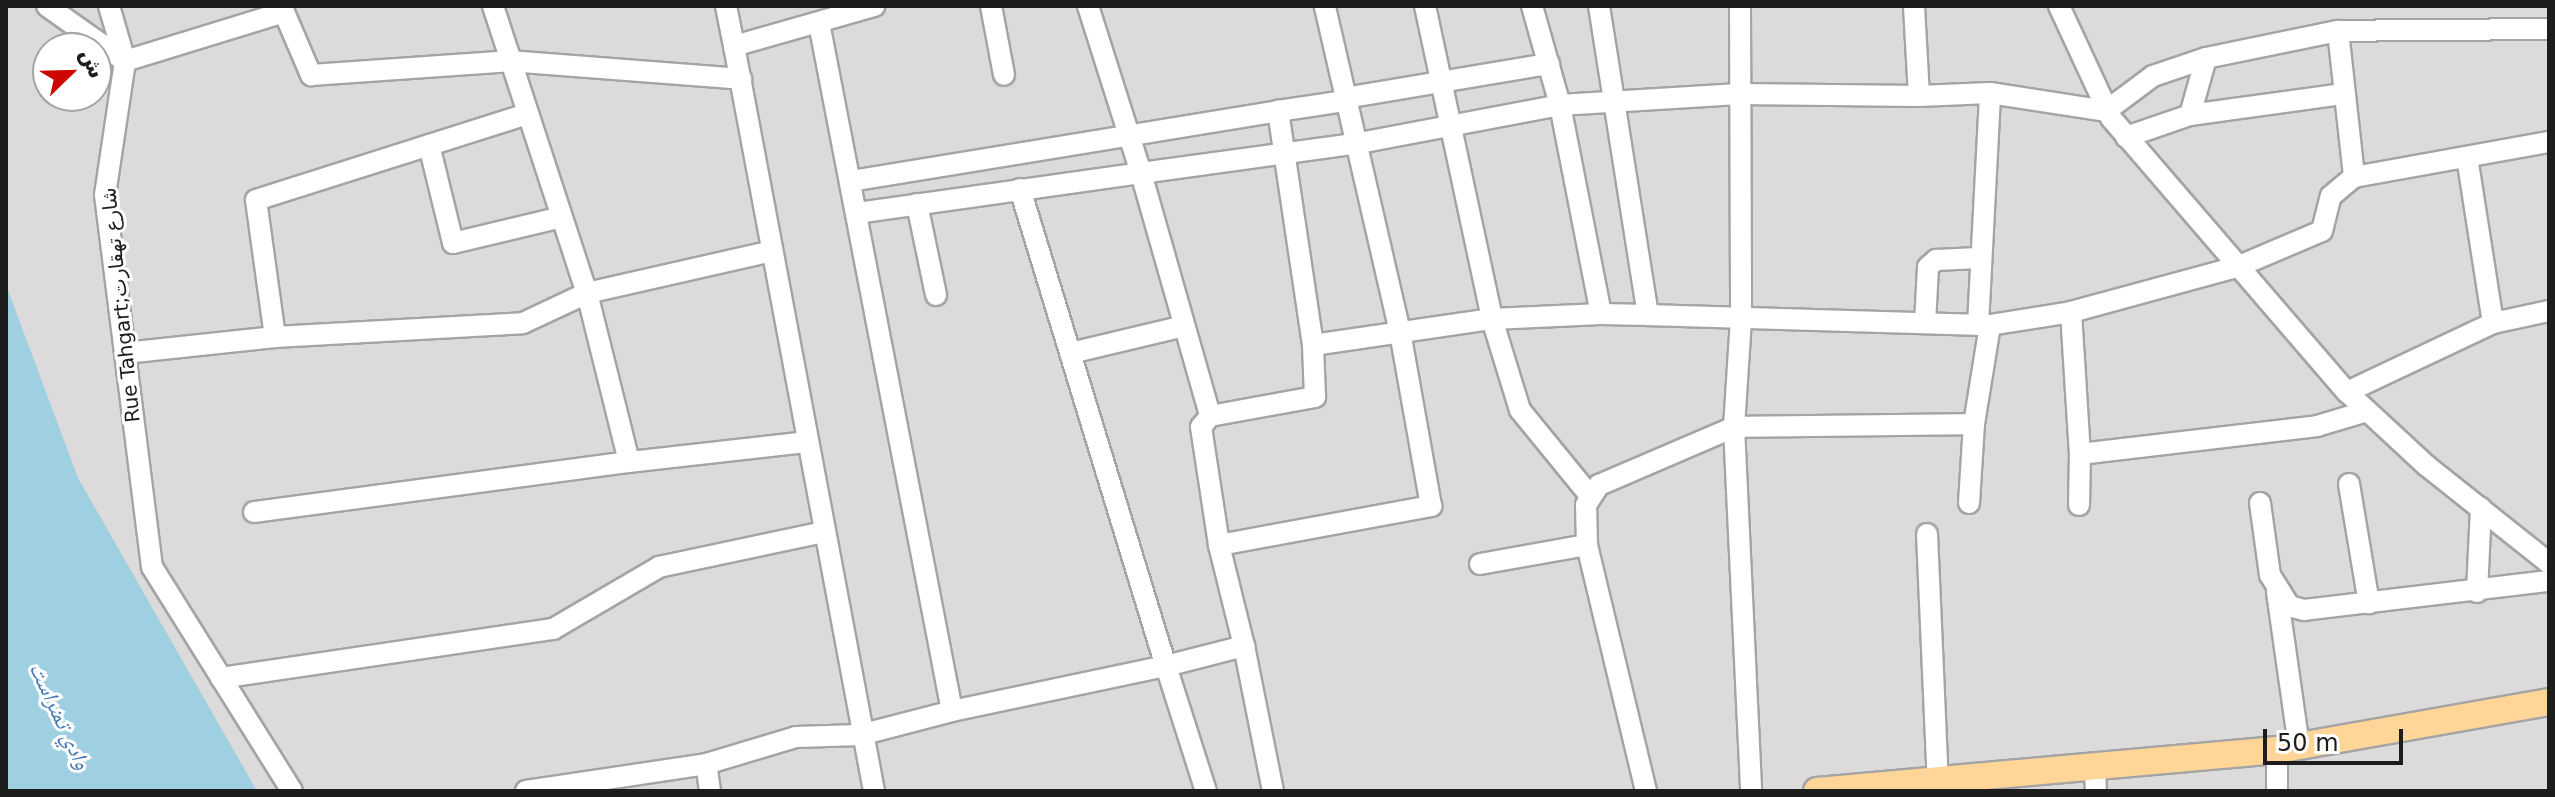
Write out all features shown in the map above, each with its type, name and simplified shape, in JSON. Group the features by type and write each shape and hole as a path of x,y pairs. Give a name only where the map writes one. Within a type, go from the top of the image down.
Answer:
{"main road":[{"path":"1817,791 2096,779 2549,702"}],"street":[{"path":"47,6 125,61"},
{"path":"109,6 125,61"},
{"path":"493,6 587,293 629,462"},
{"path":"726,6 860,735 874,791"},
{"path":"734,46 874,6"},
{"path":"991,6 1004,75"},
{"path":"1088,6 1141,173 1210,416"},
{"path":"1219,545 1431,506 1400,332 1354,144 1325,6"},
{"path":"1425,6 1492,319 1520,410 1591,497"},
{"path":"1532,6 1560,105 1601,314"},
{"path":"1599,6 1648,315"},
{"path":"1740,6 1741,319 1734,427 1751,791"},
{"path":"1914,6 1919,96"},
{"path":"2059,6 2106,111 2347,392 2481,508 2547,556"},
{"path":"125,61 284,8 311,75 509,61 741,79"},
{"path":"819,23 952,711"},
{"path":"857,213 1354,144 1560,105 1615,100 1739,94 1919,96 1990,93 2106,111 2153,76 2206,58 2338,31 2549,29"},
{"path":"2338,31 2354,177"},
{"path":"2190,115 2206,58"},
{"name":"Rue Tahgart;شارع تهقارت","path":"125,61 105,195 152,567 292,791"},
{"path":"851,181 1549,64"},
{"path":"1969,503 1984,325 1978,258 1990,93"},
{"path":"2126,137 2190,115 2344,94"},
{"path":"1273,791 1244,646 1219,545 1201,427 1210,416 1315,397 1313,345 1278,111"},
{"path":"275,337 256,200 527,114"},
{"path":"1313,345 1492,319 1601,314 1984,325 2071,312 2237,267 2322,231 2331,196 2354,177 2549,142"},
{"path":"429,145 453,243 562,217"},
{"path":"2467,157 2493,323"},
{"path":"1020,189 1206,791"},
{"path":"917,204 936,295"},
{"path":"125,353 275,337 523,323 587,293 772,251"},
{"path":"1925,323 1928,267 1936,260 1978,258"},
{"path":"2347,392 2493,323 2549,311"},
{"path":"2071,312 2080,454 2079,505"},
{"path":"1071,353 1184,326"},
{"path":"2080,454 2317,426 2367,411"},
{"path":"1646,791 1587,545 1586,505 1599,485 1734,427 1974,424"},
{"path":"254,512 629,462 807,442"},
{"path":"2349,484 2369,603"},
{"path":"2260,503 2277,592 2288,748 2277,791"},
{"path":"2477,592 2481,508"},
{"path":"221,678 553,629 659,567 823,532"},
{"path":"1927,534 1938,787"},
{"path":"1480,564 1587,545"},
{"path":"2277,592 2289,606 2304,610 2477,592 2549,581"},
{"path":"526,791 706,764 796,737 860,735 952,711 1166,666 1244,646"},
{"path":"706,764 710,791"}],"shaded area":[{"path":"6,6 2549,6 2549,791 6,791"}],"water":[{"name":"وادي تمنراست","path":"6,285 78,478 257,791 6,791"}]}
